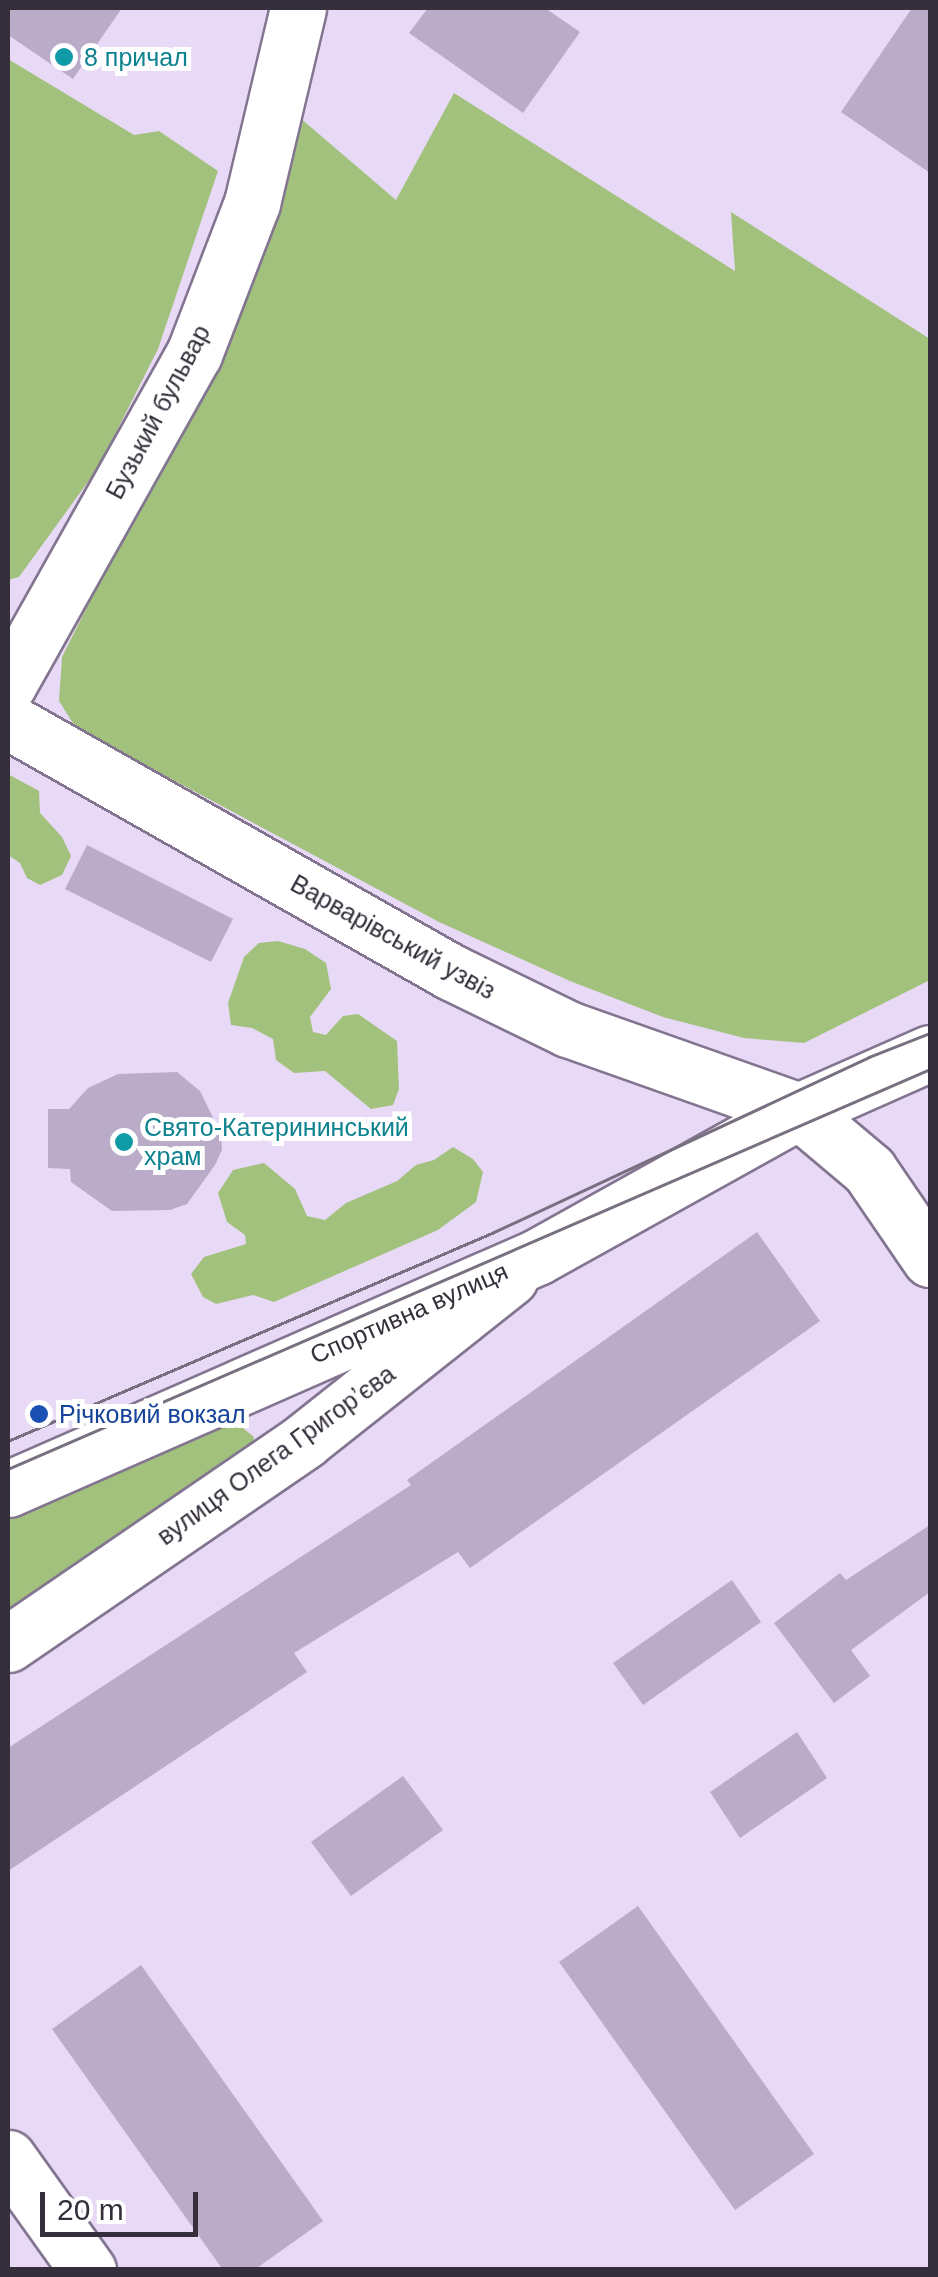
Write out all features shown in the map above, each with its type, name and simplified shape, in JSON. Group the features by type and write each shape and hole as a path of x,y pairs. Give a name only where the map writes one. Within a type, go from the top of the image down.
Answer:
{"street":[{"name":"Бузький бульвар","path":"8,685 194,354 252,202 298,8"},
{"name":"Варварівський узвіз","path":"8,721 485,988 568,1029 798,1111"},
{"name":"Спортивна вулиця","path":"8,1489 537,1257 798,1111 930,1054"},
{"path":"798,1111 869,1170 930,1259"},
{"name":"вулиця Олега Григорʼєва","path":"8,1644 304,1441 537,1257"},
{"path":"8,2158 88,2270"}],"green space":[{"path":"8,59 134,135 159,131 218,171 158,349 98,468 19,577 8,580"},
{"path":"454,93 735,271 731,212 930,339 930,980 804,1043 744,1038 663,1017 570,981 439,922 76,728 59,701 62,657 208,365 299,117 396,200"},
{"path":"8,774 39,791 40,813 62,837 71,856 62,875 40,885 27,878 20,863 8,855"},
{"path":"278,941 305,949 326,963 331,989 310,1017 313,1032 326,1035 343,1016 358,1014 397,1041 399,1089 393,1105 371,1109 325,1071 294,1073 276,1060 273,1039 252,1028 231,1025 228,1003 244,957 259,943"},
{"path":"453,1147 473,1159 483,1172 476,1202 438,1230 274,1302 253,1295 216,1304 203,1297 191,1274 204,1257 246,1244 245,1235 227,1222 218,1193 233,1170 264,1163 295,1189 307,1216 325,1220 346,1203 397,1181 416,1165 434,1160"},
{"path":"239,1425 254,1437 251,1455 8,1624 8,1519 224,1426"}],"building":[{"name":"8 причал","path":"8,8 122,8 73,79 8,35"},
{"path":"428,8 545,8 580,32 523,113 409,33"},
{"path":"912,8 930,8 930,173 841,112"},
{"path":"87,845 233,919 211,962 65,889"},
{"name":"Свято-Катерининський храм","path":"177,1072 200,1091 221,1134 222,1150 215,1165 187,1204 170,1210 112,1211 71,1182 70,1169 48,1168 48,1109 69,1109 88,1088 118,1074"},
{"path":"757,1232 820,1321 470,1568 458,1552 294,1653 307,1672 8,1871 8,1748 411,1485 407,1480"},
{"path":"930,1525 930,1592 851,1650 870,1676 834,1703 774,1623 840,1573 846,1580"},
{"path":"732,1580 761,1622 643,1705 613,1663"},
{"path":"797,1732 827,1778 740,1838 710,1792"},
{"path":"403,1776 443,1830 351,1896 311,1842"},
{"path":"638,1906 814,2154 735,2210 559,1962"},
{"path":"141,1965 323,2221 254,2270 223,2270 52,2029"}],"tram line":[{"path":"8,1441 492,1233 869,1057 930,1033"},
{"path":"8,1469 930,1069"}],"place":[{"name":"8 причал","path":"64,57"},
{"name":"Свято-Катерининський храм","path":"124,1142"},
{"name":"Річковий вокзал","path":"39,1414"}]}
